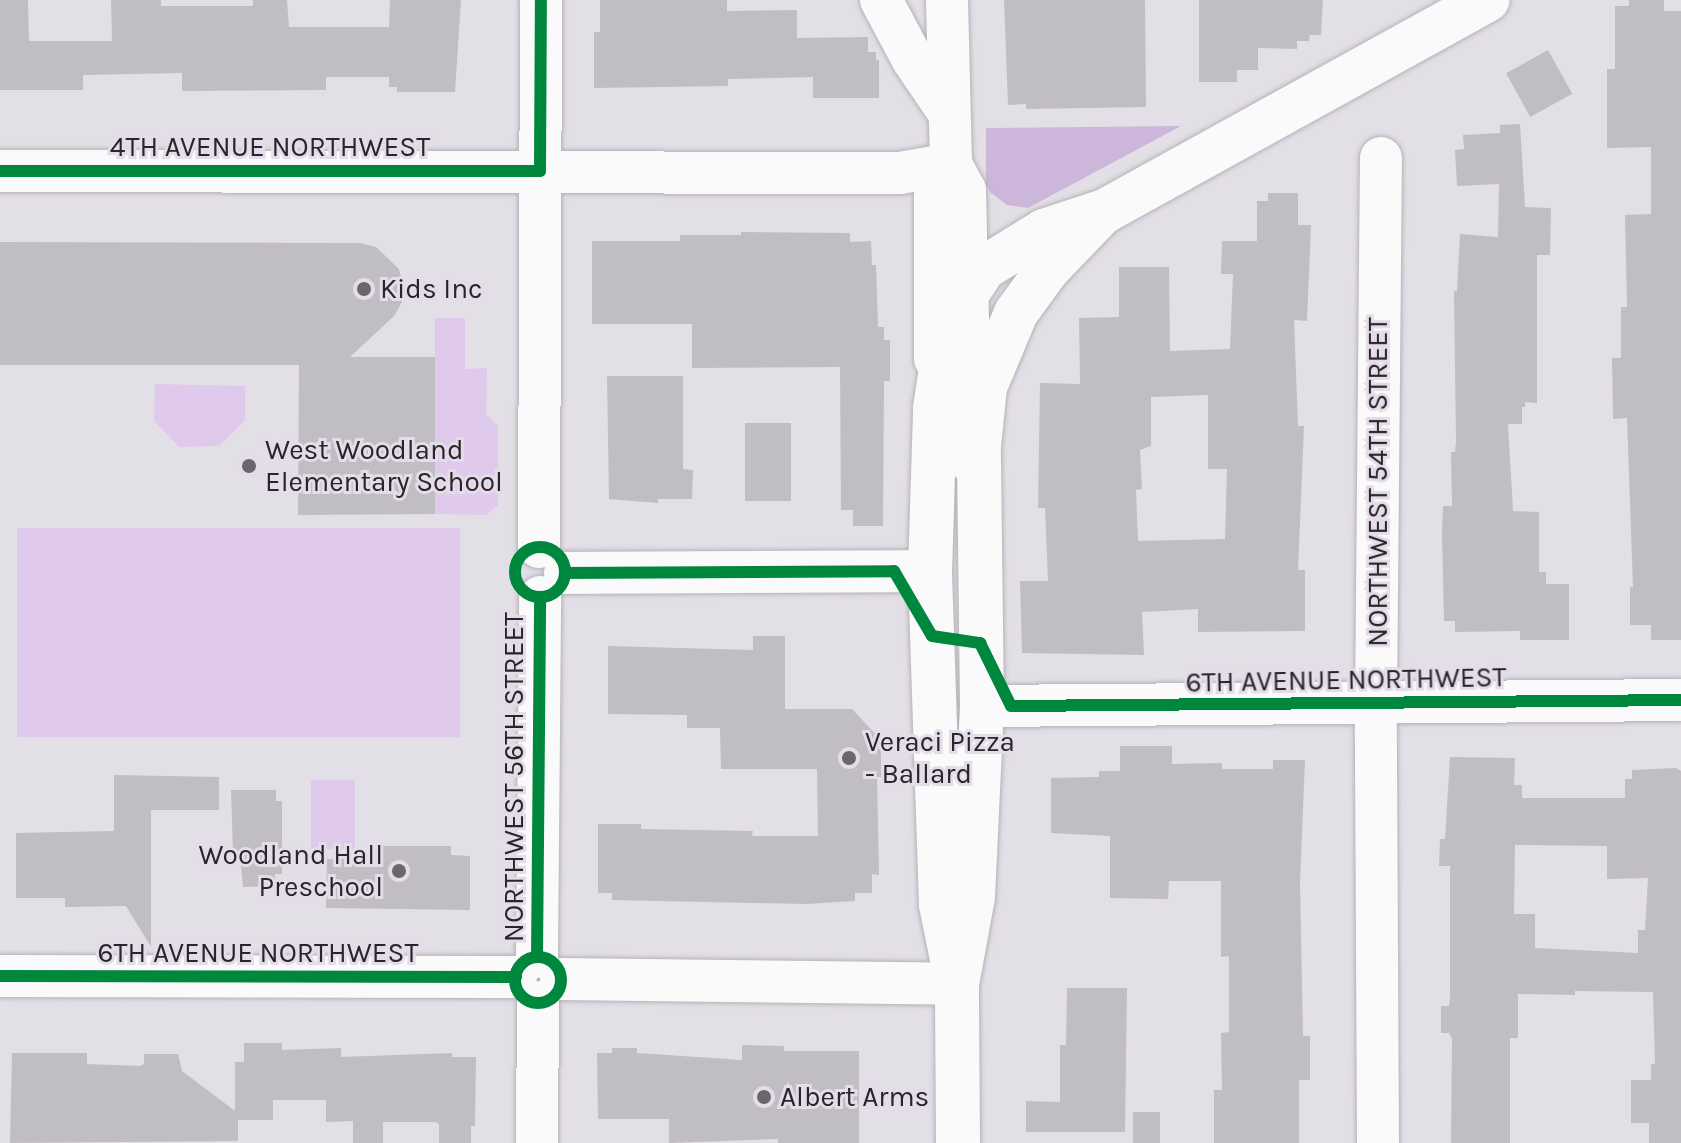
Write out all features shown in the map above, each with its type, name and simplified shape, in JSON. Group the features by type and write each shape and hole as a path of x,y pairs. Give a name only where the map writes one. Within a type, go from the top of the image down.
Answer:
{"main road":[{"path":"957,984 941,905 930,571 935,408 948,323 984,268 1044,231 1105,211 1488,0"},
{"path":"958,1143 957,984 973,897 982,706 979,446 985,387 1016,313 1047,270 1105,211"}],"street":[{"name":"NORTHWEST 56TH STREET","path":"537,1143 548,573 540,171 541,0"},
{"path":"881,0 913,60 947,110"},
{"path":"947,0 947,110 951,164 965,190 967,293 960,408 979,490"},
{"name":"NORTHWEST 54TH STREET","path":"1378,1143 1376,704 1381,158"},
{"name":"4TH AVENUE NORTHWEST","path":"0,171 900,173 951,164"},
{"path":"935,408 935,196 951,164"},
{"path":"548,573 930,571"},
{"name":"6TH AVENUE NORTHWEST","path":"982,706 1681,700"},
{"name":"6TH AVENUE NORTHWEST","path":"0,976 957,984"}],"shaded area":[{"path":"1181,126 1028,208 1007,205 986,185 986,128"},
{"path":"435,318 465,318 465,369 487,368 486,414 498,426 498,505 486,515 435,514"},
{"path":"155,384 245,386 245,420 219,446 179,447 154,421"},
{"path":"17,528 460,528 460,737 17,737"},
{"path":"311,780 355,780 355,849 311,849"}],"building":[{"path":"0,0 28,0 29,41 112,41 111,0 161,0 161,6 253,6 253,0 287,0 289,27 389,27 390,0 461,0 455,92 397,92 397,87 389,87 389,77 326,77 326,90 182,91 182,73 83,75 83,90 0,90"},
{"path":"600,0 727,0 727,11 797,10 797,38 868,37 868,52 876,52 876,60 879,60 879,98 813,98 813,77 728,79 728,86 594,88 594,32 600,32"},
{"path":"1004,0 1145,0 1146,107 1026,109 1026,104 1008,105"},
{"path":"1199,0 1323,0 1321,35 1310,35 1309,41 1297,41 1297,49 1258,48 1258,70 1237,70 1237,82 1199,82"},
{"path":"1629,0 1664,0 1664,11 1681,11 1681,640 1651,640 1651,625 1630,625 1630,587 1633,587 1627,418 1613,419 1612,358 1621,358 1621,307 1627,307 1625,215 1651,214 1651,147 1607,148 1607,69 1615,69 1615,6 1629,6"},
{"path":"1548,50 1572,94 1530,117 1506,73"},
{"path":"1520,124 1525,207 1551,208 1550,255 1537,255 1537,403 1525,402 1522,424 1508,424 1513,511 1539,512 1539,572 1546,572 1546,584 1569,584 1569,640 1520,640 1520,631 1455,632 1455,621 1444,621 1443,506 1452,506 1451,452 1455,452 1456,442 1454,291 1457,291 1460,234 1498,237 1499,184 1457,186 1455,150 1464,149 1463,135 1500,133 1500,125"},
{"path":"1268,193 1298,193 1298,225 1311,225 1307,321 1294,320 1298,426 1304,426 1298,570 1305,570 1305,631 1198,632 1198,609 1142,612 1144,655 1022,653 1020,581 1048,581 1045,508 1038,508 1040,383 1080,384 1079,318 1119,317 1119,267 1169,267 1170,351 1230,349 1233,274 1221,274 1222,241 1257,241 1257,201 1268,201","holes":["1208,395 1208,469 1227,469 1225,539 1138,541 1136,490 1142,489 1140,450 1151,446 1151,397"]},
{"path":"741,232 850,233 850,242 871,241 872,265 876,265 878,327 884,327 884,340 890,340 890,381 884,381 883,526 853,526 853,510 841,510 840,367 692,368 692,324 592,324 592,241 680,241 680,235 741,235"},
{"path":"0,242 360,243 376,247 399,269 403,285 402,302 394,316 350,357 435,357 435,514 298,515 299,365 0,365"},
{"path":"607,376 683,376 683,469 693,470 692,499 658,499 658,503 609,499"},
{"path":"745,423 791,423 791,501 745,501"},
{"path":"753,636 785,636 785,709 852,709 881,740 881,777 877,777 879,875 872,874 872,893 855,893 855,901 806,904 612,900 612,893 598,893 598,824 641,824 641,829 753,831 752,836 818,836 817,769 721,769 720,728 687,728 687,715 608,714 608,646 753,650"},
{"path":"1120,746 1172,746 1172,764 1222,763 1222,769 1273,769 1273,760 1305,760 1300,882 1303,1036 1310,1036 1310,1080 1299,1080 1299,1143 1214,1143 1214,1090 1222,1090 1221,1033 1229,1032 1229,956 1221,957 1221,881 1169,881 1168,899 1110,898 1110,836 1051,833 1051,778 1099,777 1099,771 1120,771"},
{"path":"1450,757 1515,758 1514,785 1522,785 1522,798 1625,798 1625,779 1632,779 1632,770 1676,768 1681,771 1681,1143 1649,1143 1649,1123 1631,1123 1631,1080 1651,1080 1651,1064 1655,1064 1653,992 1575,991 1575,995 1518,994 1518,1038 1510,1038 1510,1143 1451,1143 1452,1039 1449,1033 1441,1033 1441,1006 1449,1006 1450,997 1450,866 1439,866 1440,839 1445,839","holes":["1515,845 1607,846 1607,879 1648,878 1645,930 1638,930 1638,953 1535,948 1535,914 1514,914"]},
{"path":"114,775 219,777 219,810 151,810 151,947 126,906 65,907 65,898 16,898 16,833 114,831"},
{"path":"231,790 276,790 276,801 282,801 282,874 275,874 275,886 243,887 240,855 233,855"},
{"name":"Woodland Hall Preschool","path":"371,846 451,846 451,855 470,856 470,910 326,908 327,859 371,859"},
{"path":"1067,988 1127,988 1125,1132 1026,1132 1026,1101 1060,1102 1060,1045 1066,1045"},
{"path":"244,1043 282,1043 282,1050 341,1048 341,1057 452,1053 452,1057 476,1057 475,1126 471,1126 471,1143 439,1143 439,1124 435,1122 383,1122 383,1143 353,1143 353,1121 326,1122 326,1100 273,1100 273,1120 238,1120 238,1141 10,1143 12,1053 87,1053 87,1064 140,1066 144,1064 144,1054 178,1054 182,1071 235,1111 235,1062 244,1062"},
{"path":"742,1045 784,1046 784,1051 859,1051 859,1143 778,1143 778,1139 669,1143 669,1119 598,1119 597,1053 612,1053 612,1048 637,1048 637,1053 742,1060"},
{"path":"1133,1112 1160,1112 1160,1143 1133,1143"}],"cycle path":[{"path":"0,171 540,171 541,0"},
{"path":"540,547 558,554 565,572 558,590 540,597 522,590 515,572 522,554 540,547"},
{"path":"565,573 894,571 932,636 980,643 1011,706 1681,700"},
{"path":"537,957 540,597"},
{"path":"538,957 554,964 561,980 554,996 538,1003 522,996 515,980 522,964 538,957"},
{"path":"0,976 516,977"}],"place":[{"name":"Kids Inc","path":"364,289"},
{"name":"West Woodland Elementary School","path":"249,466"},
{"name":"Veraci Pizza - Ballard","path":"849,758"},
{"name":"Woodland Hall Preschool","path":"399,871"},
{"name":"Albert Arms","path":"764,1097"}]}
